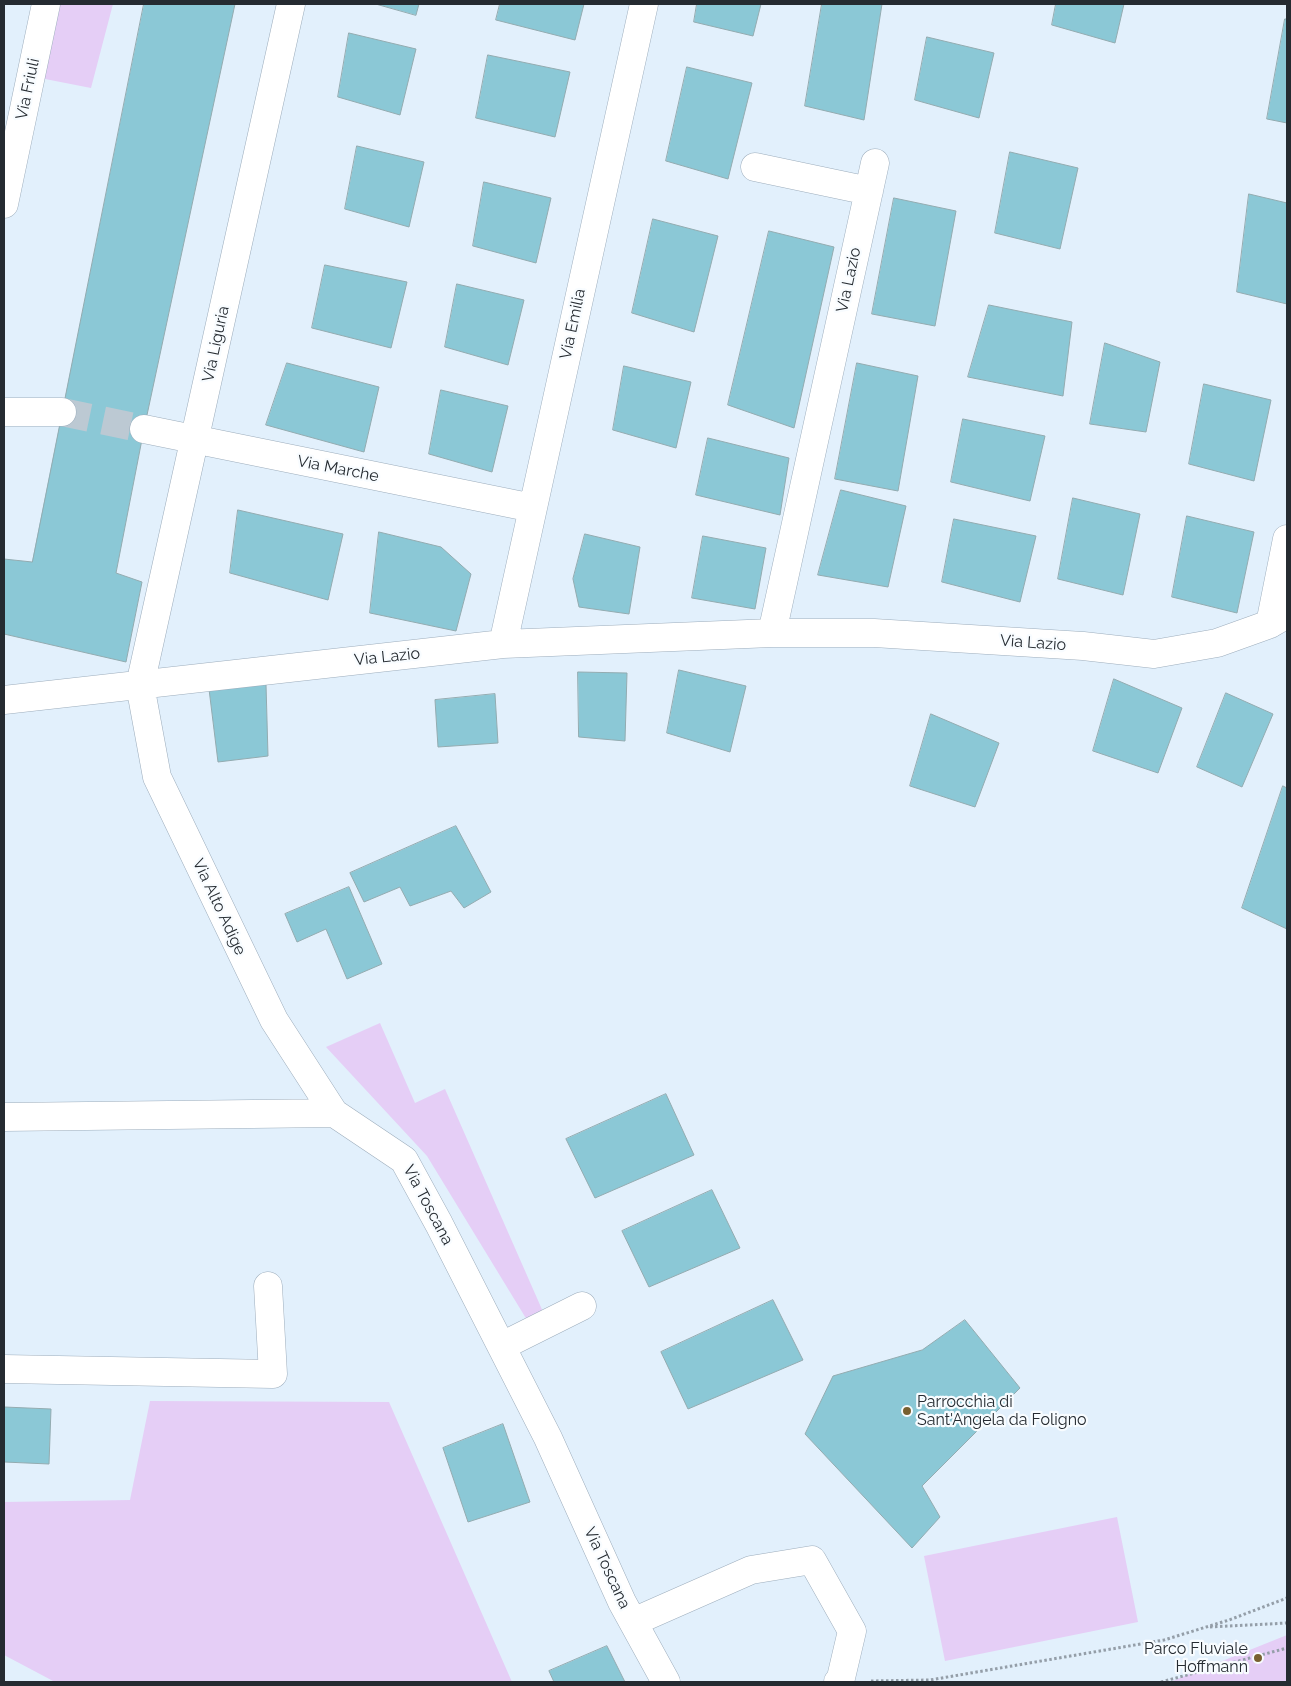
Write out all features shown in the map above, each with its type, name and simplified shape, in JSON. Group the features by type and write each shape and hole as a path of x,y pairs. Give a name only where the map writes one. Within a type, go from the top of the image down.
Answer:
{"street":[{"name":"Via Friuli","path":"4,204 46,4"},
{"name":"Via Liguria","path":"140,685 291,4"},
{"name":"Via Emilia","path":"502,644 644,4"},
{"name":"Via Lazio","path":"772,634 875,163"},
{"path":"755,167 869,191"},
{"path":"4,412 62,412"},
{"name":"Via Marche","path":"144,429 533,508"},
{"path":"1279,619 1287,539"},
{"name":"Via Lazio","path":"4,700 502,644 772,634 874,633 1083,646 1154,654 1217,643 1279,619"},
{"name":"Via Alto Adige","path":"140,685 157,777 274,1020 334,1113"},
{"path":"4,1117 334,1113"},
{"name":"Via Toscana","path":"334,1113 404,1160 502,1346 548,1438 622,1602 666,1682"},
{"path":"4,1368 273,1374 268,1286"},
{"path":"502,1346 582,1306"},
{"name":"Via Toscana","path":"633,1622 751,1570 812,1560 852,1631 839,1682"}],"path":[{"path":"839,1682 930,1680 1164,1640 1204,1628 1287,1598"},
{"path":"1204,1628 1287,1623"},
{"path":"1161,1682 1287,1648"}],"shaded area":[{"path":"57,4 113,4 91,88 40,78"},
{"path":"380,1023 415,1103 445,1089 544,1314 527,1320 427,1156 326,1047"},
{"path":"150,1401 389,1402 512,1682 55,1682 4,1655 4,1502 130,1500"},
{"path":"1117,1517 1138,1622 945,1661 924,1556"},
{"name":"Parco Fluviale Hoffmann","path":"1287,1635 1287,1682 1170,1682"}],"building":[{"path":"144,4 235,4 144,429 116,573 142,582 126,662 4,634 4,559 32,562"},
{"path":"376,4 419,4 416,15"},
{"path":"500,4 584,4 575,40 496,20"},
{"path":"697,4 761,4 753,36 694,22"},
{"path":"822,4 882,4 864,120 805,106"},
{"path":"1056,4 1124,4 1115,43 1052,25"},
{"path":"1285,19 1287,19 1287,123 1267,119"},
{"path":"349,33 416,49 400,115 338,97"},
{"path":"927,37 994,53 979,118 915,100"},
{"path":"488,55 570,72 555,137 476,118"},
{"path":"687,67 752,83 728,179 666,161"},
{"path":"357,146 424,162 409,227 345,209"},
{"path":"1010,152 1078,168 1060,249 995,233"},
{"path":"484,182 551,198 536,263 473,246"},
{"path":"1249,194 1287,203 1287,304 1237,292"},
{"path":"894,198 956,211 935,326 872,314"},
{"path":"653,219 718,236 694,332 632,313"},
{"path":"769,231 834,247 794,428 728,405"},
{"path":"325,265 407,282 391,348 312,328"},
{"path":"457,284 524,300 508,365 445,347"},
{"path":"989,305 1072,322 1063,396 968,377"},
{"path":"1105,343 1160,362 1146,432 1090,424"},
{"path":"287,363 379,387 364,452 266,425"},
{"path":"857,363 918,376 898,491 835,479"},
{"path":"624,366 691,382 676,448 613,430"},
{"path":"1204,384 1271,400 1254,481 1189,464"},
{"path":"441,390 508,406 492,472 429,454"},
{"path":"963,419 1045,436 1030,501 951,482"},
{"path":"708,438 789,458 780,515 696,495"},
{"path":"841,490 906,506 888,587 818,575"},
{"path":"1073,498 1140,514 1123,595 1058,579"},
{"path":"238,510 343,534 328,600 230,573"},
{"path":"1187,516 1254,532 1237,613 1172,597"},
{"path":"954,519 1036,536 1020,602 942,582"},
{"path":"379,532 441,547 471,574 456,631 370,613"},
{"path":"585,534 640,547 629,614 579,607 573,579"},
{"path":"703,536 766,548 755,609 692,598"},
{"path":"679,670 746,686 730,752 667,733"},
{"path":"578,672 627,673 625,741 579,737"},
{"path":"1114,679 1182,708 1158,773 1093,751"},
{"path":"266,684 268,756 218,762 209,689"},
{"path":"1226,693 1273,714 1242,787 1197,767"},
{"path":"495,694 498,743 438,747 435,700"},
{"path":"931,714 999,743 975,807 910,786"},
{"path":"1283,786 1287,788 1287,929 1242,908"},
{"path":"456,826 491,892 464,908 451,891 410,906 400,887 364,902 350,873"},
{"path":"349,887 382,964 347,979 326,929 297,942 285,914"},
{"path":"666,1094 694,1155 595,1198 566,1139"},
{"path":"712,1190 740,1248 649,1287 622,1231"},
{"path":"773,1300 803,1360 688,1409 661,1352"},
{"name":"Parrocchia di Sant'Angela da Foligno","path":"965,1320 1020,1388 922,1486 940,1517 912,1548 805,1434 833,1376 922,1350"},
{"path":"4,1407 51,1409 49,1464 4,1462"},
{"path":"503,1424 530,1502 468,1522 443,1448"},
{"path":"607,1646 625,1682 554,1682 549,1671"}],"tunnel":[{"path":"62,412 144,429"}],"place":[{"name":"Parrocchia di Sant'Angela da Foligno","path":"907,1411"},
{"name":"Parco Fluviale Hoffmann","path":"1258,1658"}]}
